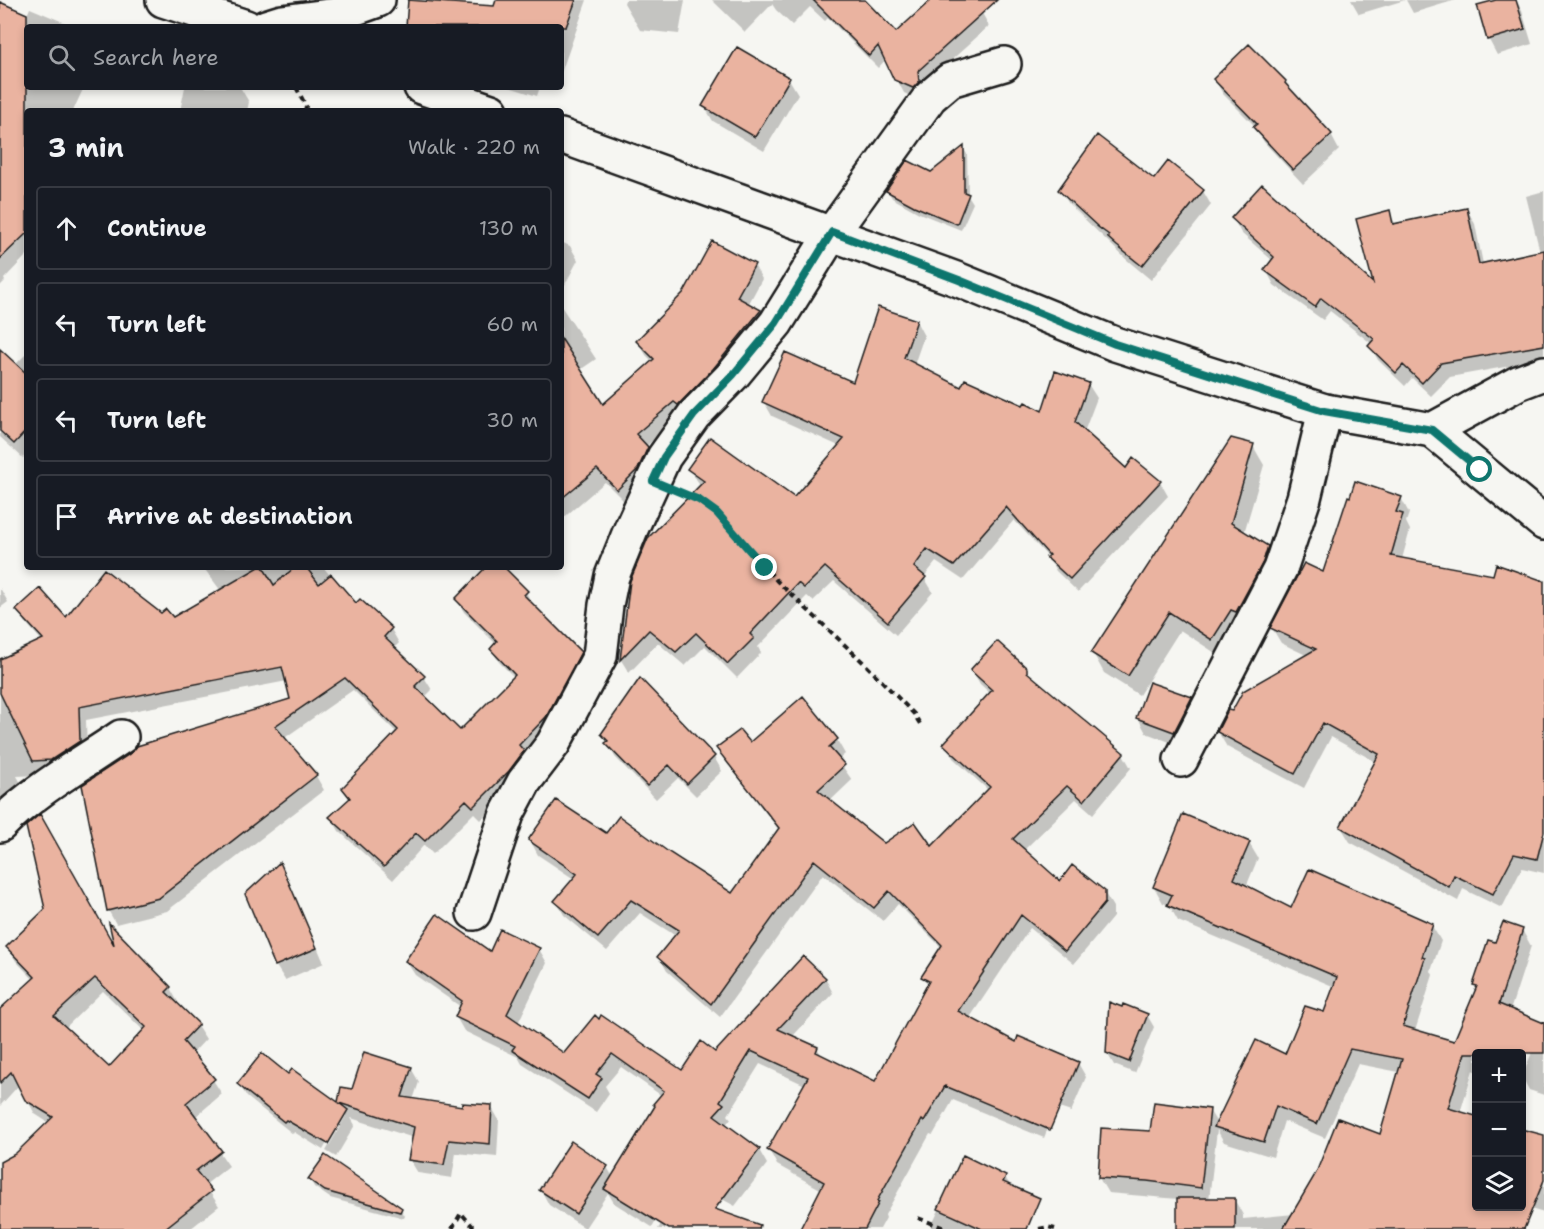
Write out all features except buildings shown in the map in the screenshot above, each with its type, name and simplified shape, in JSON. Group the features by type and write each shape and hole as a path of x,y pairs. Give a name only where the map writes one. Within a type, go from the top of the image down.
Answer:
{"street":[{"path":"163,0 237,24"},
{"path":"275,24 309,0"},
{"path":"280,24 336,15 378,0"},
{"path":"474,913 507,814 524,782 553,744 600,656 612,576 631,528 664,457 694,415 733,375 776,323 832,232 930,97 950,80 1004,64"},
{"path":"430,90 482,108"},
{"path":"564,137 832,232 959,280 1115,344 1324,411 1432,430 1544,523"},
{"path":"1432,430 1518,383 1544,373"},
{"path":"1181,760 1280,569 1304,498 1324,411"},
{"path":"0,825 40,792 121,737"}],"path":[{"path":"298,90 306,108"},
{"path":"653,481 699,500 717,513 777,581 866,664 914,714 920,724"},
{"path":"452,1229 461,1213 475,1229"},
{"path":"918,1218 947,1229"},
{"path":"1040,1229 1048,1227 1055,1229"}],"route":[{"path":"765,568 717,513 699,500 653,481 664,457 694,415 733,375 776,323 832,232 959,280 1115,344 1324,411 1432,430 1480,470"}]}
